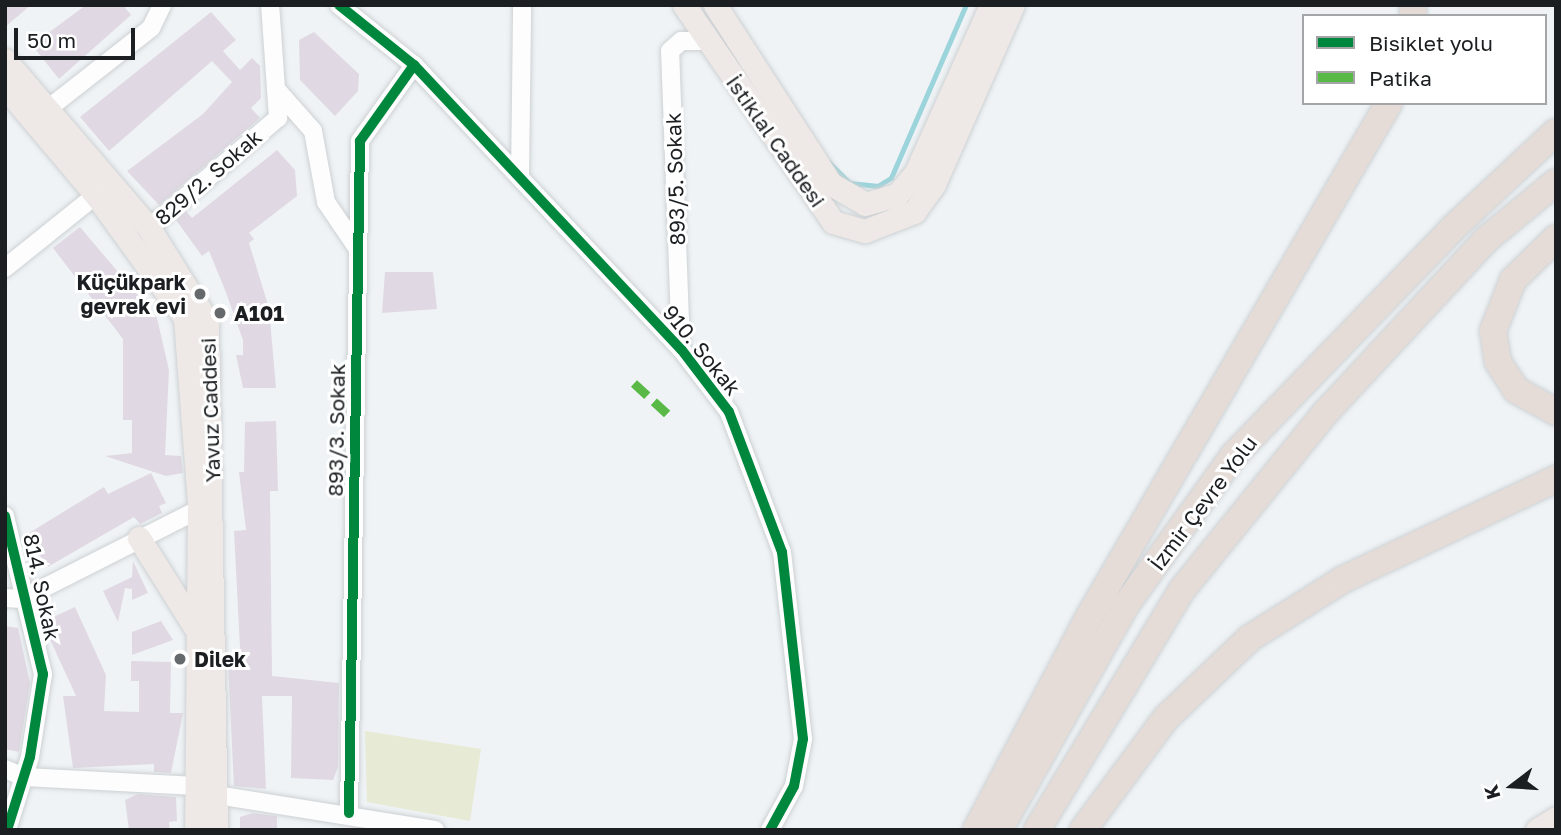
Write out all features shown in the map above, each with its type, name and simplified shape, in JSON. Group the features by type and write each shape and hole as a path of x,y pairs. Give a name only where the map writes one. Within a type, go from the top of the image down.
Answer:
{"highway":[{"path":"976,830 1097,603 1388,105"},
{"name":"İzmir Çevre Yolu","path":"999,830 1125,606 1234,455 1452,229 1556,132"},
{"name":"İzmir Çevre Yolu","path":"1037,830 1181,591 1327,411 1487,239 1556,182"},
{"path":"1556,238 1513,280 1493,331 1498,362 1516,390 1556,412"},
{"path":"1083,830 1166,718 1250,638 1342,580 1556,479"}],"main road":[{"name":"İstiklal Caddesi","path":"684,5 833,222 865,231 914,212 934,184 1013,5"},
{"name":"İstiklal Caddesi","path":"715,5 831,184 865,204 897,195 916,172 990,5"},
{"name":"Yavuz Caddesi","path":"5,60 49,108 149,228 207,321 207,790 196,830"},
{"name":"Yavuz Caddesi","path":"5,87 96,195 185,318 207,504 198,632 207,790 216,830"},
{"path":"139,538 198,632"}],"street":[{"path":"49,108 151,27 162,5"},
{"name":"829/2. Sokak","path":"149,228 278,118 270,5"},
{"name":"910. Sokak","path":"339,5 414,65 681,349 729,412 782,552 803,740 794,786 770,830"},
{"path":"520,178 522,5"},
{"name":"893/5. Sokak","path":"681,349 670,51 681,41 708,41"},
{"name":"893/3. Sokak","path":"349,813 360,141 414,65"},
{"path":"276,89 313,131 326,202 358,249"},
{"path":"5,268 96,195"},
{"path":"14,599 207,504"},
{"name":"814. Sokak","path":"5,516 18,551 14,599 43,674 24,777 7,830"},
{"path":"5,769 24,777 207,790 425,828"}],"green space":[{"path":"365,731 481,749 470,821 367,802"}],"building":[{"path":"5,5 31,5 5,27"},
{"path":"86,5 123,5 131,15 59,79 32,45"},
{"path":"211,12 236,40 223,51 240,70 252,58 260,66 261,98 251,108 260,118 159,205 127,171 203,114 232,82 212,61 109,151 80,117"},
{"path":"314,32 359,74 358,91 335,116 300,80 299,40"},
{"path":"277,150 295,170 297,196 249,233 254,239 249,243 269,308 276,388 243,388 236,355 243,355 243,340 225,290 209,251 202,256 176,220 186,211 192,218"},
{"path":"80,227 157,318 169,370 165,455 181,456 183,473 166,476 105,456 132,453 132,420 123,420 123,339 53,248"},
{"path":"385,272 433,272 437,309 382,313"},
{"path":"276,421 278,491 270,491 272,676 339,683 338,767 333,780 291,778 292,696 262,696 266,789 234,786 228,664 237,664 240,648 234,531 246,530 239,472 244,472 245,422"},
{"path":"151,473 166,503 159,506 162,513 140,524 134,517 46,568 29,533 104,487 108,494"},
{"path":"133,561 148,593 132,600 132,589 125,588 118,622 103,591 132,577"},
{"path":"75,607 106,675 104,711 139,712 139,681 131,681 131,661 171,662 170,713 183,713 171,773 154,772 154,764 73,768 63,696 76,696 42,622"},
{"path":"161,621 173,640 132,655 132,632"},
{"path":"5,626 18,628 30,683 19,752 5,749"},
{"path":"138,794 176,797 177,821 169,822 170,830 129,830 125,800"},
{"path":"253,813 277,816 277,830 240,830 240,817"}],"waterway":[{"path":"829,162 850,183 878,186 891,178 966,5"}],"marked path":[{"path":"634,383 671,417"}],"cycle path":[{"path":"339,5 414,65 681,349 729,412 782,552 803,739 794,786 770,830"},
{"path":"349,813 360,141 414,65"},
{"path":"5,516 43,674 30,757 7,830"}],"place":[{"name":"Küçükpark gevrek evi","path":"200,294"},
{"name":"A101","path":"220,313"},
{"name":"Dilek","path":"180,659"}]}
